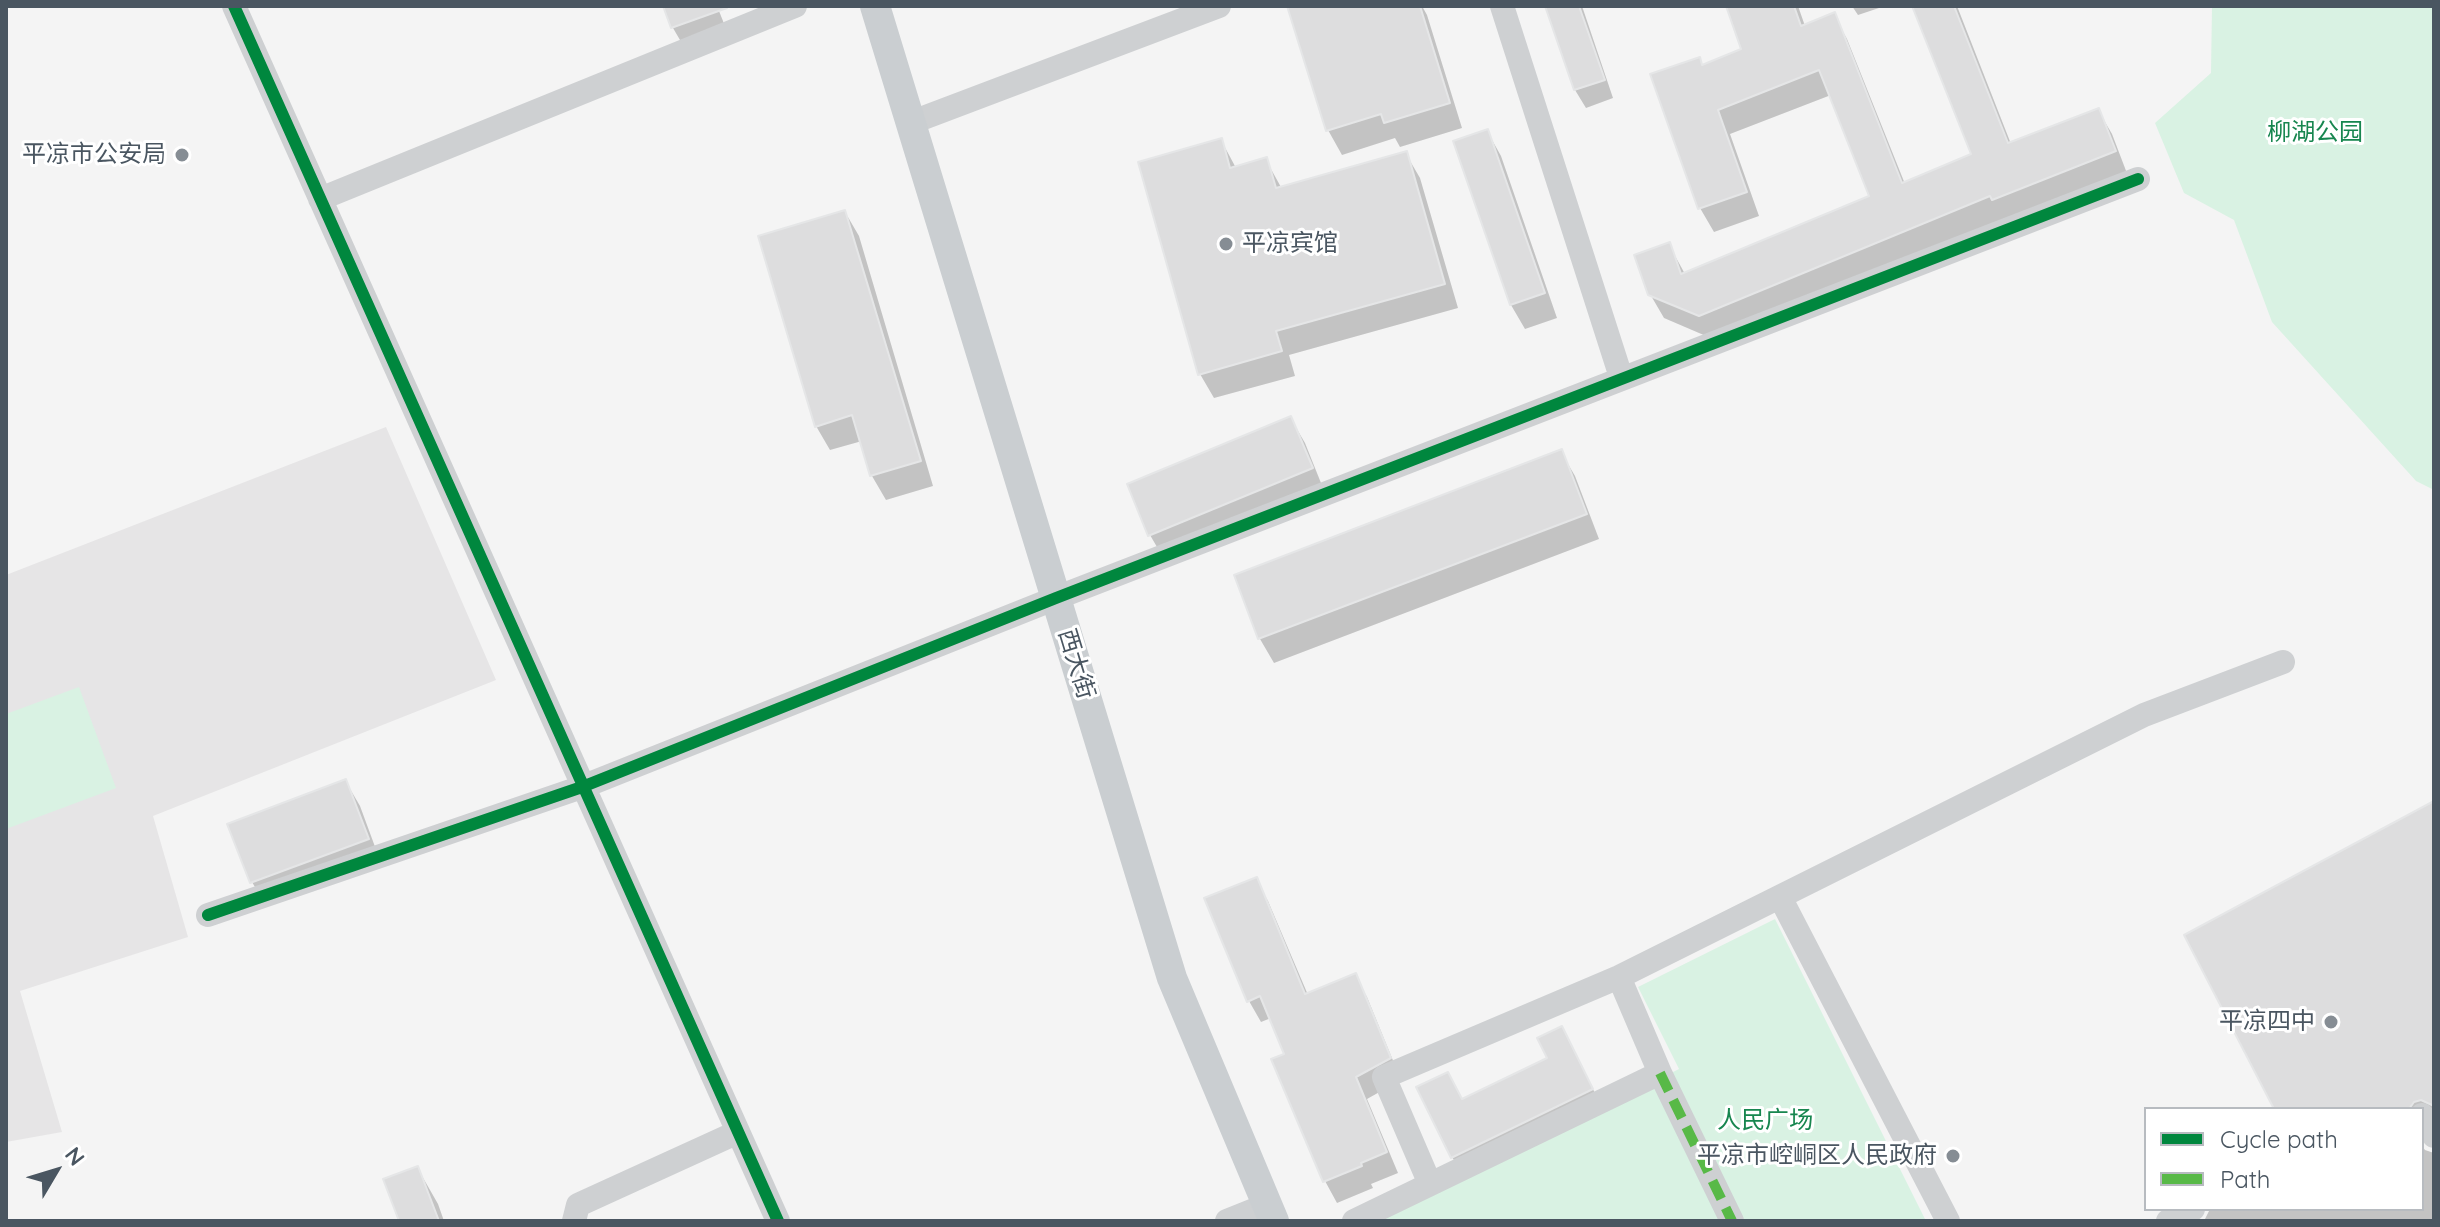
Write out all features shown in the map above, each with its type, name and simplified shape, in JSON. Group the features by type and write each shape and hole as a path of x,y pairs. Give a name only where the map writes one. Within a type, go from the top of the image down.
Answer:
{"main road":[{"name":"西大街","path":"856,6 1047,601"},
{"name":"西大街","path":"875,6 1155,984 1254,1216"}],"street":[{"path":"234,6 778,1221"},
{"path":"320,199 795,6"},
{"path":"910,123 1219,6"},
{"path":"1502,6 1621,377"},
{"path":"208,915 582,787 1047,601 2138,179"},
{"path":"1430,1184 1384,1077 1619,977 2144,715 2283,662"},
{"path":"1780,897 1948,1221"},
{"path":"1619,977 1660,1073 1732,1221"},
{"path":"1354,1221 1660,1073"},
{"path":"2424,1118 2434,1136"},
{"path":"574,1221 578,1205 738,1132"},
{"path":"2168,1221 2189,1211"}],"shaded area":[{"path":"386,427 496,680 153,816 188,937 20,991 62,1132 6,1142 6,575"}],"green space":[{"name":"柳湖公园","path":"2212,6 2434,6 2434,490 2416,481 2272,322 2234,220 2184,193 2155,123 2211,73"},
{"path":"79,687 116,788 6,829 6,714"},
{"name":"人民广场","path":"1775,919 1926,1221 1374,1221 1679,1069 1638,987"}],"building":[{"path":"663,6 727,6 727,8 671,28"},
{"path":"1287,6 1420,6 1450,103 1384,123 1381,114 1326,131"},
{"path":"1545,6 1579,6 1605,80 1574,90"},
{"path":"1726,6 1794,6 1801,26 1835,12 1902,183 1971,154 1912,6 1954,6 2008,143 2099,108 2116,151 1992,200 1990,196 1699,316 1648,295 1634,255 1670,242 1681,274 1869,196 1819,70 1718,110 1747,192 1698,209 1650,74 1700,57 1702,65 1741,49"},
{"path":"1488,129 1545,293 1510,305 1453,141"},
{"path":"1222,138 1230,168 1267,157 1276,188 1407,151 1445,284 1276,331 1282,351 1198,375 1138,162"},
{"path":"845,210 921,461 870,476 852,415 815,427 758,236"},
{"path":"1291,416 1313,468 1148,536 1127,484"},
{"path":"1562,449 1587,514 1258,639 1234,575"},
{"path":"346,779 369,839 250,883 227,824"},
{"name":"平凉四中","path":"2434,801 2434,1106 2421,1100 2410,1107 2273,1107 2184,935"},
{"path":"1257,877 1305,994 1356,973 1391,1058 1356,1077 1387,1152 1323,1182 1271,1059 1284,1054 1260,996 1247,1002 1204,898"},
{"path":"1562,1026 1593,1089 1451,1158 1416,1087 1448,1072 1462,1099 1547,1058 1537,1038"},
{"path":"418,1166 439,1221 399,1221 383,1179"}],"marked path":[{"path":"1660,1073 1732,1221"}],"cycle path":[{"path":"234,6 778,1221"},
{"path":"208,915 582,787 1056,598 2138,179"}],"place":[{"name":"平凉市公安局","path":"182,155"},
{"name":"平凉宾馆","path":"1226,244"},
{"name":"平凉四中","path":"2331,1022"},
{"name":"平凉市崆峒区人民政府","path":"1953,1156"}]}
